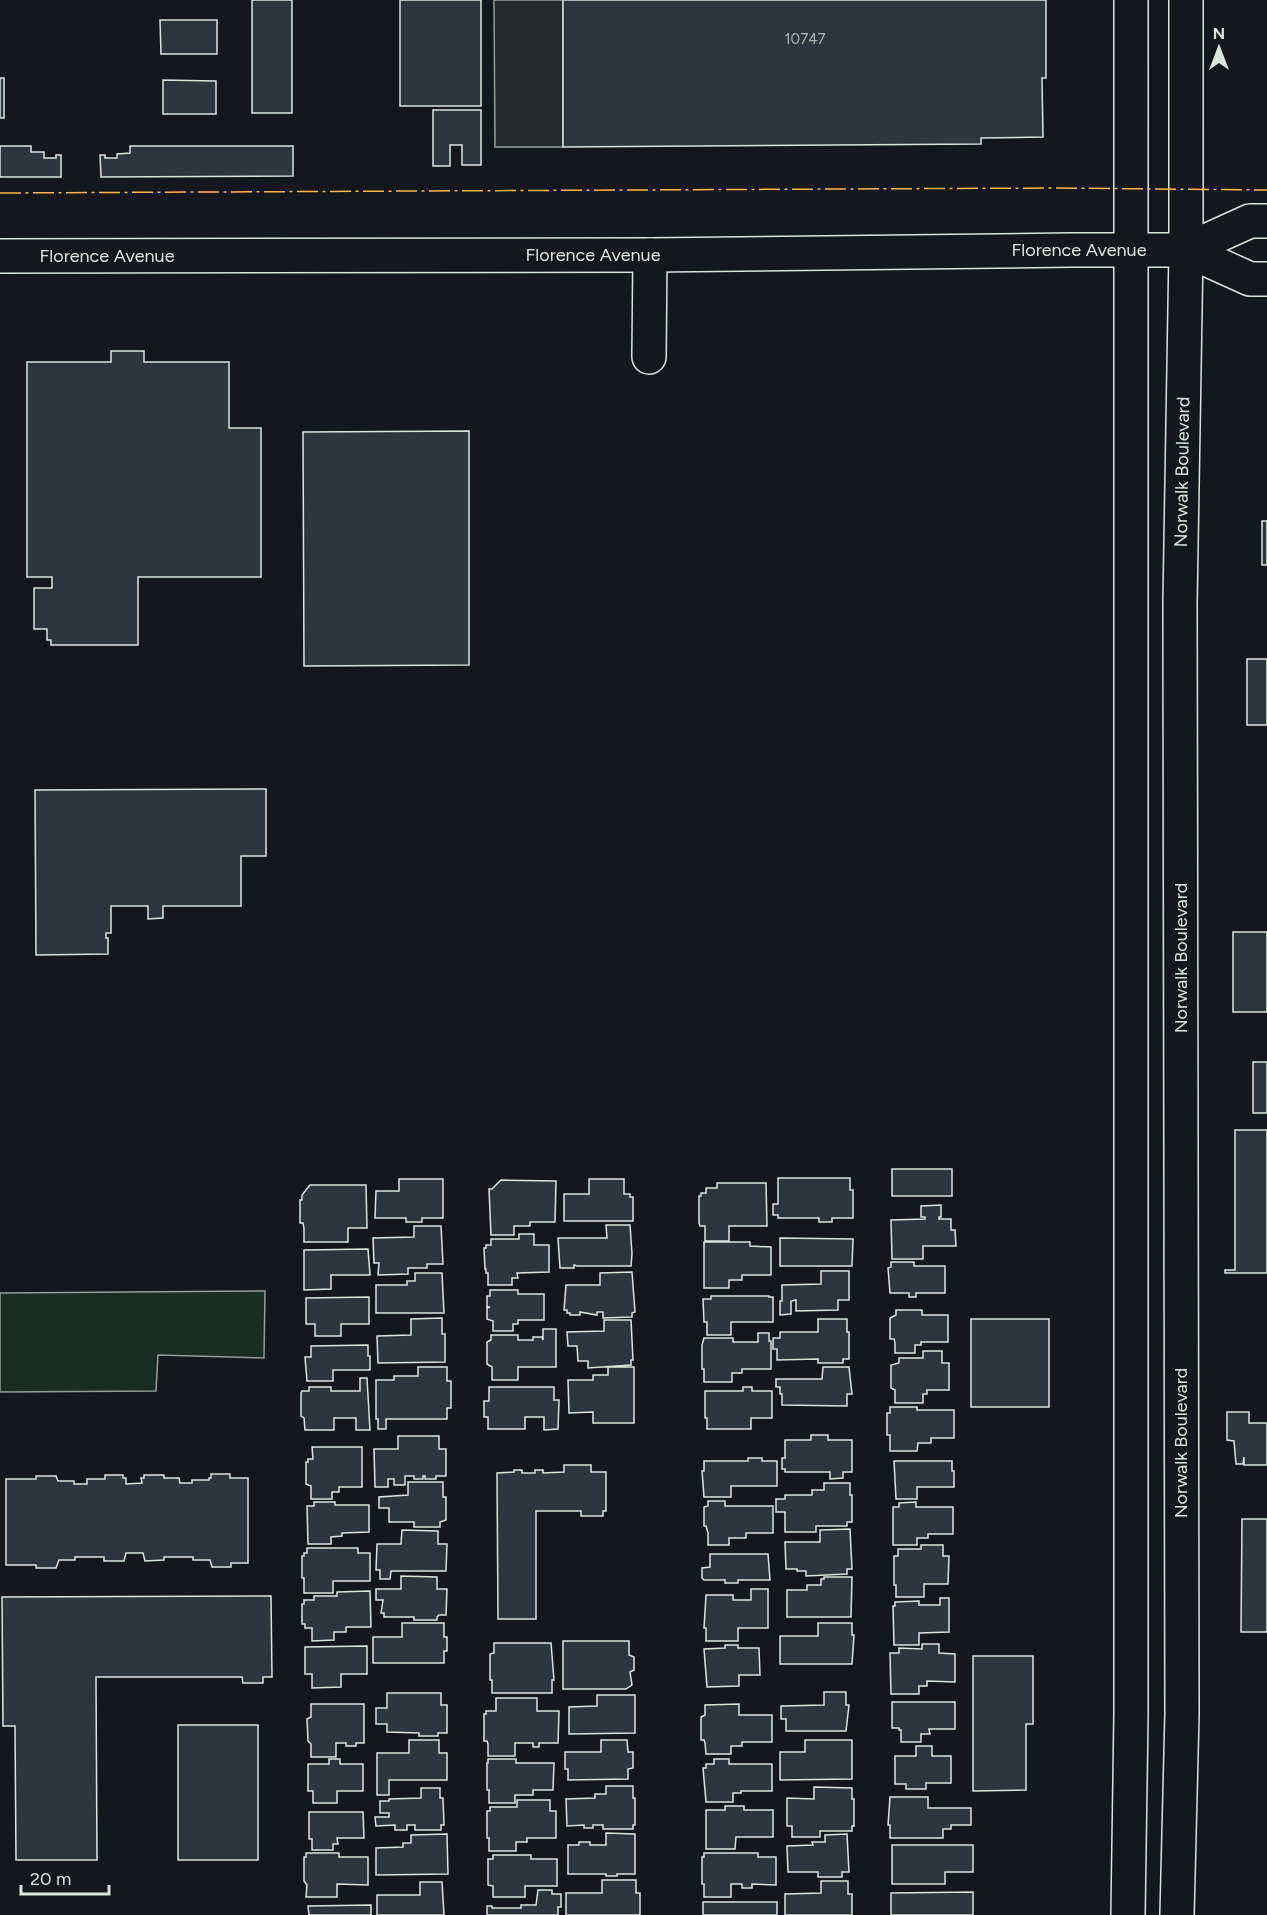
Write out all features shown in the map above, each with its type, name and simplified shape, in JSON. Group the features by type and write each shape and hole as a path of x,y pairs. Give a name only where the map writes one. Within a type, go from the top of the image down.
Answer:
{"main road":[{"path":"1128,1915 1131,1725 1131,0"},
{"name":"Norwalk Boulevard","path":"1177,1915 1182,1714 1180,603 1186,250 1186,0"},
{"name":"Florence Avenue","path":"1186,250 1250,221 1267,221"},
{"name":"Florence Avenue","path":"0,256 650,255 1131,249 1186,250 1250,279 1267,279"},
{"path":"649,357 650,255"}],"green space":[{"path":"265,1291 264,1358 158,1355 156,1391 0,1392 0,1293"}],"shaded area":[{"path":"494,0 563,0 563,147 495,147"}],"building":[{"path":"252,0 292,0 292,113 252,113"},
{"path":"400,0 481,0 481,106 400,106"},
{"path":"563,0 1046,0 1046,78 1042,78 1043,137 981,138 981,144 563,147"},
{"path":"160,20 217,20 217,54 161,54"},
{"path":"0,78 4,78 4,118 0,118"},
{"path":"163,80 216,81 216,114 163,114"},
{"path":"433,110 481,110 481,165 462,165 462,145 450,145 450,166 433,166"},
{"path":"0,146 31,146 31,152 44,152 44,158 56,158 56,155 61,155 61,177 0,177"},
{"path":"130,146 293,146 293,176 101,177 100,155 105,155 105,158 117,158 117,154 130,153"},
{"path":"111,351 144,351 144,362 229,362 229,428 261,428 261,577 138,577 138,645 51,645 51,640 47,640 47,629 34,629 34,588 52,588 52,577 27,577 27,362 111,362"},
{"path":"469,431 469,665 304,666 303,432"},
{"path":"1262,521 1267,521 1267,565 1262,565"},
{"path":"1247,659 1267,659 1267,725 1247,725"},
{"path":"266,789 266,856 241,856 241,906 163,906 163,918 148,919 148,906 111,906 111,933 106,933 108,954 36,955 35,790"},
{"path":"1233,932 1267,932 1267,1012 1233,1012"},
{"path":"1253,1062 1267,1062 1267,1113 1253,1113"},
{"path":"1235,1130 1267,1130 1267,1273 1225,1273 1225,1270 1235,1270"},
{"path":"892,1169 952,1169 952,1196 892,1196"},
{"path":"778,1178 850,1178 850,1190 853,1190 853,1218 832,1218 832,1222 819,1222 819,1218 778,1218 778,1215 773,1215 773,1204 778,1204"},
{"path":"399,1179 443,1179 443,1218 422,1218 422,1222 406,1222 406,1218 375,1218 376,1191 399,1191"},
{"path":"589,1179 624,1179 624,1194 630,1194 630,1197 633,1197 633,1221 564,1221 564,1194 589,1194"},
{"path":"501,1180 556,1181 555,1222 530,1222 530,1226 514,1226 514,1235 491,1235 489,1189"},
{"path":"717,1183 766,1183 767,1226 729,1226 729,1241 705,1241 705,1226 700,1226 699,1223 699,1196 701,1193 706,1193 706,1188 717,1188"},
{"path":"310,1185 366,1185 367,1228 348,1228 348,1242 304,1242 303,1223 300,1223 300,1200"},
{"path":"941,1205 939,1219 951,1219 951,1230 955,1230 956,1246 923,1246 923,1259 892,1259 891,1220 925,1219 921,1217 921,1206"},
{"path":"606,1225 630,1225 631,1266 574,1265 574,1268 560,1268 558,1238 607,1238"},
{"path":"414,1226 441,1226 443,1264 427,1264 427,1268 408,1268 408,1274 378,1275 379,1263 374,1263 373,1238 414,1237"},
{"path":"519,1234 534,1234 534,1245 549,1245 549,1272 517,1273 518,1278 512,1278 512,1285 488,1285 484,1248 486,1245 491,1245 491,1239 519,1239"},
{"path":"780,1238 853,1239 852,1266 780,1266"},
{"path":"704,1242 750,1242 750,1246 771,1247 771,1275 742,1275 742,1280 729,1280 729,1288 704,1288"},
{"path":"368,1249 370,1275 331,1275 331,1289 304,1290 304,1250"},
{"path":"891,1262 914,1262 914,1266 945,1266 945,1293 916,1293 916,1297 909,1297 909,1293 890,1293 888,1268 891,1267"},
{"path":"821,1271 849,1271 849,1300 838,1300 838,1310 796,1311 796,1300 791,1301 791,1314 780,1315 782,1285 821,1284"},
{"path":"632,1272 635,1312 632,1313 632,1317 603,1318 603,1312 597,1312 597,1315 580,1312 580,1315 570,1315 567,1310 564,1310 566,1285 600,1285 600,1273"},
{"path":"415,1273 442,1273 444,1313 376,1313 376,1285 407,1285 407,1281 415,1281"},
{"path":"490,1290 518,1290 518,1294 544,1294 544,1320 518,1320 518,1324 513,1324 513,1331 493,1331 493,1321 487,1319 487,1308 490,1307 487,1307 487,1296 490,1296"},
{"path":"711,1296 773,1297 773,1322 731,1322 731,1335 707,1335 703,1299 711,1299"},
{"path":"369,1297 369,1324 341,1324 341,1336 315,1336 315,1324 306,1324 306,1298"},
{"path":"896,1310 922,1310 922,1315 948,1315 948,1342 921,1342 921,1345 915,1345 915,1353 895,1353 894,1339 890,1339 890,1318 896,1315"},
{"path":"442,1318 442,1334 445,1334 445,1362 378,1363 377,1336 411,1335 411,1319"},
{"path":"818,1319 847,1319 849,1359 843,1359 843,1363 818,1363 818,1359 777,1360 777,1349 773,1349 773,1338 780,1338 780,1332 818,1332"},
{"path":"971,1319 1049,1319 1049,1407 971,1407"},
{"path":"604,1320 631,1320 633,1360 631,1360 631,1365 588,1368 588,1361 578,1361 577,1346 568,1346 567,1332 604,1331"},
{"path":"543,1329 556,1329 556,1367 518,1367 518,1380 492,1380 492,1367 487,1364 487,1342 491,1340 491,1335 518,1335 518,1340 533,1340 533,1337 542,1337 543,1340"},
{"path":"758,1333 769,1333 771,1369 742,1369 742,1373 732,1373 732,1382 704,1382 702,1345 704,1338 733,1338 733,1342 758,1342"},
{"path":"368,1345 370,1370 333,1370 333,1381 307,1381 305,1357 311,1357 311,1346"},
{"path":"923,1351 942,1351 942,1363 949,1363 949,1390 927,1390 927,1394 923,1394 923,1403 895,1403 895,1390 891,1388 891,1365 899,1363 899,1358 923,1358"},
{"path":"418,1367 447,1367 447,1381 451,1381 451,1408 447,1408 447,1419 386,1419 386,1429 378,1429 376,1380 394,1380 394,1376 418,1376"},
{"path":"608,1367 634,1367 634,1423 593,1423 593,1412 569,1413 568,1380 593,1380 593,1375 608,1375"},
{"path":"823,1367 849,1367 852,1394 847,1394 847,1406 782,1405 782,1394 780,1394 780,1387 776,1387 776,1379 822,1379"},
{"path":"360,1378 367,1378 370,1430 356,1430 356,1418 334,1418 334,1430 305,1430 304,1418 301,1416 302,1391 309,1391 309,1387 331,1387 331,1391 360,1391"},
{"path":"489,1387 554,1387 554,1400 559,1400 558,1429 544,1430 544,1417 525,1417 525,1429 488,1429 488,1417 484,1417 484,1401 489,1401"},
{"path":"743,1387 752,1387 752,1391 772,1391 772,1418 751,1418 751,1429 707,1429 705,1391 743,1391"},
{"path":"890,1407 954,1410 954,1438 931,1438 931,1443 918,1443 917,1451 890,1451 887,1413 890,1413"},
{"path":"1227,1412 1249,1412 1249,1423 1267,1423 1267,1465 1244,1465 1244,1457 1243,1464 1236,1464 1234,1441 1227,1440"},
{"path":"811,1435 828,1435 828,1440 852,1440 852,1472 843,1472 843,1478 830,1479 830,1472 785,1472 785,1469 782,1469 782,1458 785,1458 785,1440 811,1440"},
{"path":"398,1436 439,1436 439,1449 446,1449 446,1476 425,1479 423,1476 423,1479 414,1479 414,1476 405,1476 405,1485 394,1485 394,1479 388,1479 388,1487 375,1487 374,1449 398,1449"},
{"path":"312,1447 362,1447 362,1487 339,1487 339,1492 332,1492 332,1499 311,1499 311,1486 306,1484 306,1462 308,1459 313,1459"},
{"path":"748,1458 777,1461 777,1486 731,1486 731,1497 704,1497 702,1471 704,1471 704,1461 748,1461"},
{"path":"894,1461 952,1461 954,1487 917,1487 917,1499 896,1499"},
{"path":"564,1465 591,1465 591,1472 606,1472 606,1511 603,1511 603,1516 581,1516 581,1511 536,1511 536,1619 498,1619 497,1473 514,1472 514,1470 522,1470 522,1473 535,1473 535,1470 543,1470 543,1473 564,1472"},
{"path":"211,1474 230,1474 230,1478 248,1478 248,1563 231,1563 231,1567 212,1567 210,1560 193,1560 193,1557 164,1557 164,1560 145,1561 143,1553 126,1553 124,1561 104,1561 104,1557 75,1557 75,1560 59,1560 56,1568 6,1565 6,1479 56,1476 58,1481 87,1484 87,1479 105,1479 105,1475 123,1475 123,1478 126,1478 126,1484 142,1483 141,1478 144,1478 144,1475 164,1475 164,1478 179,1478 180,1483 192,1483 192,1480 209,1480"},
{"path":"408,1482 443,1482 443,1497 446,1497 446,1520 440,1522 440,1527 414,1527 414,1522 389,1522 389,1508 379,1508 379,1497 408,1495"},
{"path":"824,1483 850,1483 852,1522 847,1522 847,1526 816,1526 816,1532 785,1532 785,1512 776,1512 776,1499 785,1499 785,1495 812,1495 812,1490 824,1490"},
{"path":"708,1501 725,1501 725,1506 773,1506 773,1533 746,1533 746,1538 729,1538 729,1545 708,1545 708,1533 704,1526 704,1507 708,1506"},
{"path":"314,1502 335,1502 335,1505 369,1505 369,1532 342,1533 342,1536 331,1537 331,1544 308,1544 307,1506 314,1506"},
{"path":"916,1502 916,1507 953,1507 953,1534 928,1534 928,1538 917,1538 917,1545 893,1545 893,1507 899,1507 899,1503"},
{"path":"1242,1519 1267,1519 1267,1632 1241,1632"},
{"path":"850,1529 852,1569 847,1569 847,1574 806,1576 806,1571 786,1569 785,1542 820,1542 820,1530"},
{"path":"402,1530 438,1531 438,1544 447,1544 446,1571 391,1571 390,1579 380,1579 380,1570 376,1570 377,1544 401,1544"},
{"path":"921,1545 943,1545 943,1556 949,1556 948,1584 924,1584 924,1597 896,1597 894,1556 898,1556 898,1549 921,1549"},
{"path":"307,1548 358,1548 358,1553 370,1553 370,1581 333,1581 333,1593 304,1593 302,1556 307,1553"},
{"path":"710,1554 768,1554 770,1580 738,1580 738,1583 725,1583 725,1580 704,1580 702,1568 710,1567"},
{"path":"401,1576 437,1577 437,1589 447,1589 446,1615 439,1615 437,1620 384,1617 384,1613 381,1613 383,1600 376,1600 376,1589 401,1589"},
{"path":"824,1577 852,1577 851,1617 787,1617 787,1590 807,1590 807,1585 821,1585 821,1579"},
{"path":"751,1589 768,1589 768,1628 738,1628 738,1641 706,1641 706,1628 704,1628 706,1595 733,1595 733,1600 751,1600"},
{"path":"370,1591 371,1627 346,1627 346,1632 334,1632 334,1640 312,1641 312,1628 305,1628 305,1624 302,1624 304,1600 314,1600 314,1596 337,1596 337,1592"},
{"path":"271,1596 272,1677 263,1677 263,1683 243,1683 242,1677 96,1677 97,1860 16,1860 15,1726 3,1726 2,1597"},
{"path":"940,1598 949,1598 949,1632 919,1633 919,1645 894,1645 893,1606 895,1602 919,1601 919,1605 940,1605"},
{"path":"402,1623 444,1623 447,1651 444,1651 444,1663 373,1663 373,1637 402,1637"},
{"path":"818,1623 852,1623 852,1635 854,1635 852,1664 780,1664 780,1636 818,1636"},
{"path":"563,1641 629,1641 629,1655 634,1657 634,1670 630,1672 632,1685 626,1689 563,1689"},
{"path":"494,1643 551,1643 554,1680 552,1680 552,1693 492,1693 490,1654 494,1653"},
{"path":"922,1644 939,1644 939,1653 955,1654 955,1682 927,1681 927,1686 919,1686 919,1694 891,1694 890,1653 899,1653 899,1648 922,1649"},
{"path":"725,1645 738,1645 738,1648 759,1648 760,1675 739,1675 739,1686 707,1687 704,1649 725,1648"},
{"path":"367,1646 367,1674 341,1674 341,1687 312,1688 312,1674 305,1674 305,1647"},
{"path":"973,1656 1033,1656 1033,1724 1026,1724 1026,1790 973,1791"},
{"path":"824,1692 846,1692 846,1705 849,1705 846,1731 786,1731 786,1719 781,1719 781,1706 824,1705"},
{"path":"387,1693 441,1693 441,1705 447,1705 447,1733 438,1733 438,1736 419,1736 419,1733 387,1732 387,1724 376,1724 376,1708 387,1708"},
{"path":"597,1695 635,1695 635,1733 569,1734 569,1707 597,1706"},
{"path":"496,1698 537,1698 537,1711 559,1711 558,1743 539,1743 539,1747 533,1747 533,1743 515,1743 515,1756 488,1756 488,1744 484,1741 484,1714 486,1711 496,1711"},
{"path":"892,1702 955,1702 955,1729 929,1729 930,1734 921,1734 921,1742 901,1742 901,1730 892,1728"},
{"path":"311,1704 364,1704 364,1743 346,1746 346,1743 336,1743 336,1757 311,1757 307,1719 311,1717"},
{"path":"739,1704 739,1715 772,1715 772,1742 742,1742 742,1746 731,1746 731,1754 706,1754 704,1740 701,1740 701,1717 705,1715 705,1705"},
{"path":"178,1725 258,1725 258,1860 178,1860"},
{"path":"409,1740 439,1740 439,1753 447,1753 447,1780 389,1780 389,1795 377,1795 377,1753 409,1753"},
{"path":"601,1740 627,1740 628,1752 633,1752 633,1768 628,1769 628,1779 568,1780 568,1769 565,1769 565,1752 601,1752"},
{"path":"805,1740 852,1740 852,1779 780,1780 780,1752 805,1752"},
{"path":"916,1746 932,1746 932,1756 951,1756 951,1783 926,1783 926,1789 906,1789 906,1784 895,1784 895,1756 916,1756"},
{"path":"329,1759 340,1759 340,1764 363,1764 363,1791 337,1791 337,1803 313,1803 313,1791 308,1791 308,1764 329,1764"},
{"path":"488,1759 516,1759 516,1763 554,1763 553,1790 533,1790 533,1795 515,1795 515,1803 489,1803"},
{"path":"714,1759 729,1759 729,1764 772,1764 772,1791 741,1791 741,1793 733,1793 733,1802 706,1802 703,1768 706,1768 706,1764 714,1764"},
{"path":"606,1786 633,1786 635,1825 633,1829 603,1829 603,1825 593,1825 593,1828 584,1828 584,1825 567,1826 566,1799 595,1798 595,1794 606,1794"},
{"path":"814,1787 852,1788 854,1826 852,1826 852,1831 820,1831 820,1837 792,1837 792,1826 787,1826 787,1798 814,1799"},
{"path":"421,1788 440,1788 440,1798 443,1798 444,1825 441,1825 441,1830 415,1830 415,1825 407,1825 407,1830 395,1830 395,1825 376,1826 375,1817 389,1817 389,1813 380,1813 380,1801 421,1798"},
{"path":"890,1797 928,1797 928,1808 971,1808 971,1825 951,1825 951,1829 943,1829 943,1838 890,1838 890,1825 888,1825"},
{"path":"517,1800 550,1800 550,1811 556,1811 556,1838 527,1838 527,1842 516,1842 516,1851 489,1851 487,1811 490,1811 490,1807 517,1807"},
{"path":"725,1806 744,1806 744,1810 773,1810 773,1837 736,1837 735,1849 706,1849 706,1810 725,1810"},
{"path":"309,1812 363,1812 364,1838 337,1838 338,1844 333,1844 333,1850 312,1850 312,1839 309,1839"},
{"path":"606,1833 635,1834 635,1874 606,1876 606,1874 568,1874 568,1845 590,1842 590,1845 606,1845"},
{"path":"447,1834 448,1874 376,1875 376,1848 403,1847 403,1843 411,1843 411,1835"},
{"path":"847,1834 849,1872 842,1872 842,1877 818,1877 818,1872 788,1872 787,1846 813,1845 812,1842 825,1842 825,1835"},
{"path":"892,1845 973,1845 973,1872 945,1872 945,1884 892,1884"},
{"path":"306,1853 339,1853 339,1857 368,1857 368,1885 337,1884 337,1897 306,1897 304,1857"},
{"path":"704,1853 758,1853 758,1857 776,1857 776,1885 752,1884 752,1888 742,1888 742,1884 731,1884 731,1897 704,1897 702,1857"},
{"path":"493,1855 531,1855 531,1859 557,1859 557,1886 525,1886 525,1897 493,1897 493,1886 488,1885 488,1859 493,1859"},
{"path":"602,1880 636,1880 636,1893 640,1893 640,1915 566,1915 566,1893 602,1893"},
{"path":"821,1881 848,1881 848,1894 852,1894 852,1915 785,1915 785,1894 821,1893"},
{"path":"420,1882 442,1882 444,1915 377,1915 377,1895 420,1895"},
{"path":"538,1890 552,1890 552,1894 561,1894 561,1907 558,1907 558,1915 487,1915 487,1906 521,1908 521,1905 536,1905"},
{"path":"973,1892 973,1915 891,1915 891,1893"},
{"path":"703,1902 777,1902 777,1915 703,1915"},
{"path":"371,1905 371,1915 309,1915 308,1906"}],"power":[{"path":"0,193 1050,188 1267,190"}]}
